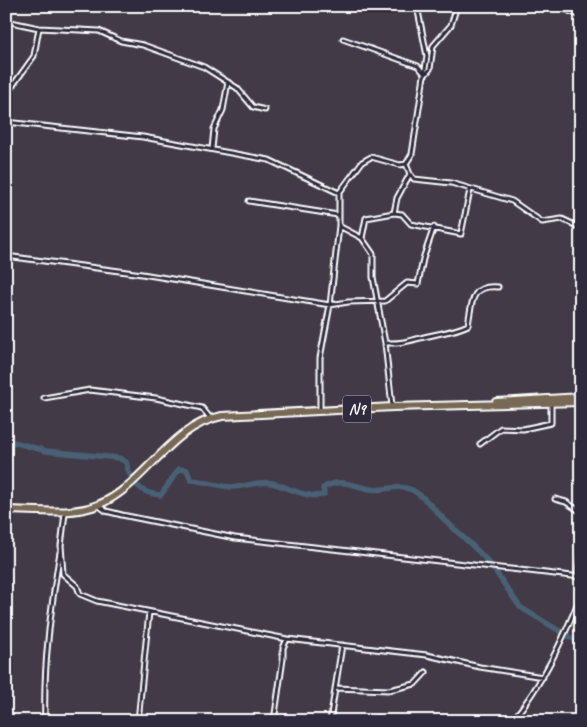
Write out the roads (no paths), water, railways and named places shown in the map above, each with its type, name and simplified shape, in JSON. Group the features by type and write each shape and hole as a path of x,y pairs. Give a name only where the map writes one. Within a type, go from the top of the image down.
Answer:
{"highway":[{"name":"N9","path":"485,404 504,400 581,397"},
{"name":"N9","path":"6,510 65,510 98,505 123,488 184,433 210,419 230,415 393,407 581,402"}],"street":[{"path":"320,410 320,358 330,305 339,226 339,193 362,162 371,157 400,165 406,164 412,154 427,56 417,6"},
{"path":"425,76 430,69 433,46 451,25 457,6"},
{"path":"557,6 581,16"},
{"path":"6,21 39,28 100,31 121,41 143,45 204,67 237,88 253,107 265,110"},
{"path":"6,95 34,56 39,28"},
{"path":"342,40 418,66 424,70 425,76"},
{"path":"212,149 214,130 223,110 228,82"},
{"path":"6,122 143,137 269,160 339,193"},
{"path":"406,164 414,179 451,183 512,202 542,222 562,219 581,228"},
{"path":"394,212 397,198 410,174"},
{"path":"362,238 366,218 394,212 402,214 412,224 461,234 470,190"},
{"path":"249,201 338,215"},
{"path":"339,226 362,238 373,254 377,303 385,343 393,407"},
{"path":"6,256 211,284 330,305 348,302 377,303 385,301 407,283 418,284 423,259 434,227"},
{"path":"385,343 404,344 430,335 458,330 468,325 473,296 477,290 483,287 498,286"},
{"path":"44,398 90,390 156,398 202,408 210,419"},
{"path":"480,444 501,428 522,429 552,423 551,403"},
{"path":"556,498 581,512"},
{"path":"98,505 106,510 122,515 235,538 581,578"},
{"path":"45,721 45,687 54,592 65,510"},
{"path":"581,544 578,571 581,574"},
{"path":"61,545 63,574 77,586 80,594 97,601 287,639 427,655 480,668 543,677"},
{"path":"512,721 532,697 543,677 566,632 581,595"},
{"path":"138,721 149,612"},
{"path":"274,721 283,648 287,639"},
{"path":"335,721 330,719 342,645"},
{"path":"335,688 389,690 415,684 426,672"},
{"path":"372,721 377,718"}],"waterway":[{"path":"6,440 46,451 119,458 126,462 130,475 137,486 147,492 161,495 179,469 187,470 191,480 233,487 267,482 312,496 324,494 323,488 335,483 346,483 375,490 396,487 406,488 426,500 490,564"},
{"path":"493,568 520,607 581,644"}]}
